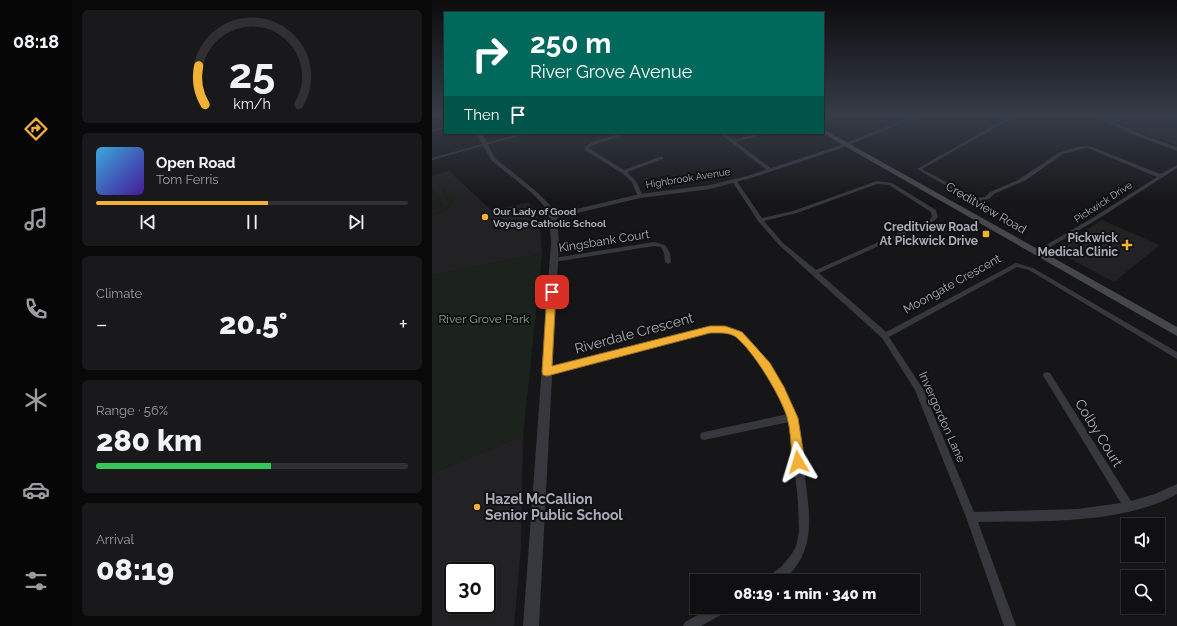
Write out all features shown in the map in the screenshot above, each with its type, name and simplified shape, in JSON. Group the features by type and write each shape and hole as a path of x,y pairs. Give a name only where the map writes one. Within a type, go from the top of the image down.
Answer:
{"main road":[{"name":"Creditview Road","path":"847,144 1177,332"}],"street":[{"path":"592,144 587,147 588,150 624,172 634,181 640,196"},
{"path":"736,144 770,170"},
{"name":"Highbrook Avenue","path":"553,218 640,196 710,187 734,182 846,144"},
{"path":"963,144 919,169 976,200 987,198 992,194 1028,177 1052,157 1078,147 1088,147 1160,176"},
{"path":"1164,144 1177,149"},
{"path":"432,159 484,145 493,159 535,193 547,205 553,218 554,260 530,626"},
{"path":"624,172 661,158"},
{"name":"Pickwick Drive","path":"1038,252 1096,218 1177,166"},
{"name":"Invergordon Lane","path":"734,182 760,220 780,244 815,273 885,336 920,389 971,517 1010,626"},
{"path":"760,220 795,212 877,182 890,184 934,211 935,217 932,220 815,273"},
{"name":"Kingsbank Court","path":"554,260 654,244 663,246 667,253 668,262"},
{"name":"Moongate Crescent","path":"885,336 1012,265 1016,265 1032,269 1177,356"},
{"name":"Riverdale Crescent","path":"547,372 710,329 725,329 739,334 766,366 781,390 793,418 806,522 799,552 790,568 781,574"},
{"name":"Colby Court","path":"1047,375 1128,506"},
{"path":"704,436 793,418"},
{"path":"971,517 1088,513 1128,506 1167,495 1177,489"},
{"path":"689,626 711,614"}],"shaded area":[{"name":"Our Lady of Good Voyage Catholic School","path":"449,171 492,211 528,202 535,210 540,224 542,254 432,275 432,176"},
{"path":"1102,220 1160,245 1114,282 1061,254 1059,248"},
{"name":"Hazel McCallion Senior Public School","path":"523,436 521,546 514,626 432,626 432,473"}],"green space":[{"path":"432,181 441,183 454,201 449,209 432,218 432,215 443,210 449,203 437,184"},
{"path":"432,189 445,206 432,210"},
{"name":"River Grove Park","path":"542,254 523,436 432,473 432,275"}],"place":[{"name":"Our Lady of Good Voyage Catholic School","path":"485,217"},
{"name":"Creditview Road At Pickwick Drive","path":"986,234"},
{"name":"Pickwick Medical Clinic","path":"1127,245"},
{"name":"Hazel McCallion Senior Public School","path":"477,507"}],"route":[{"path":"552,292 547,372 710,329 725,329 739,334 766,366 781,390 793,418 798,462"}]}
